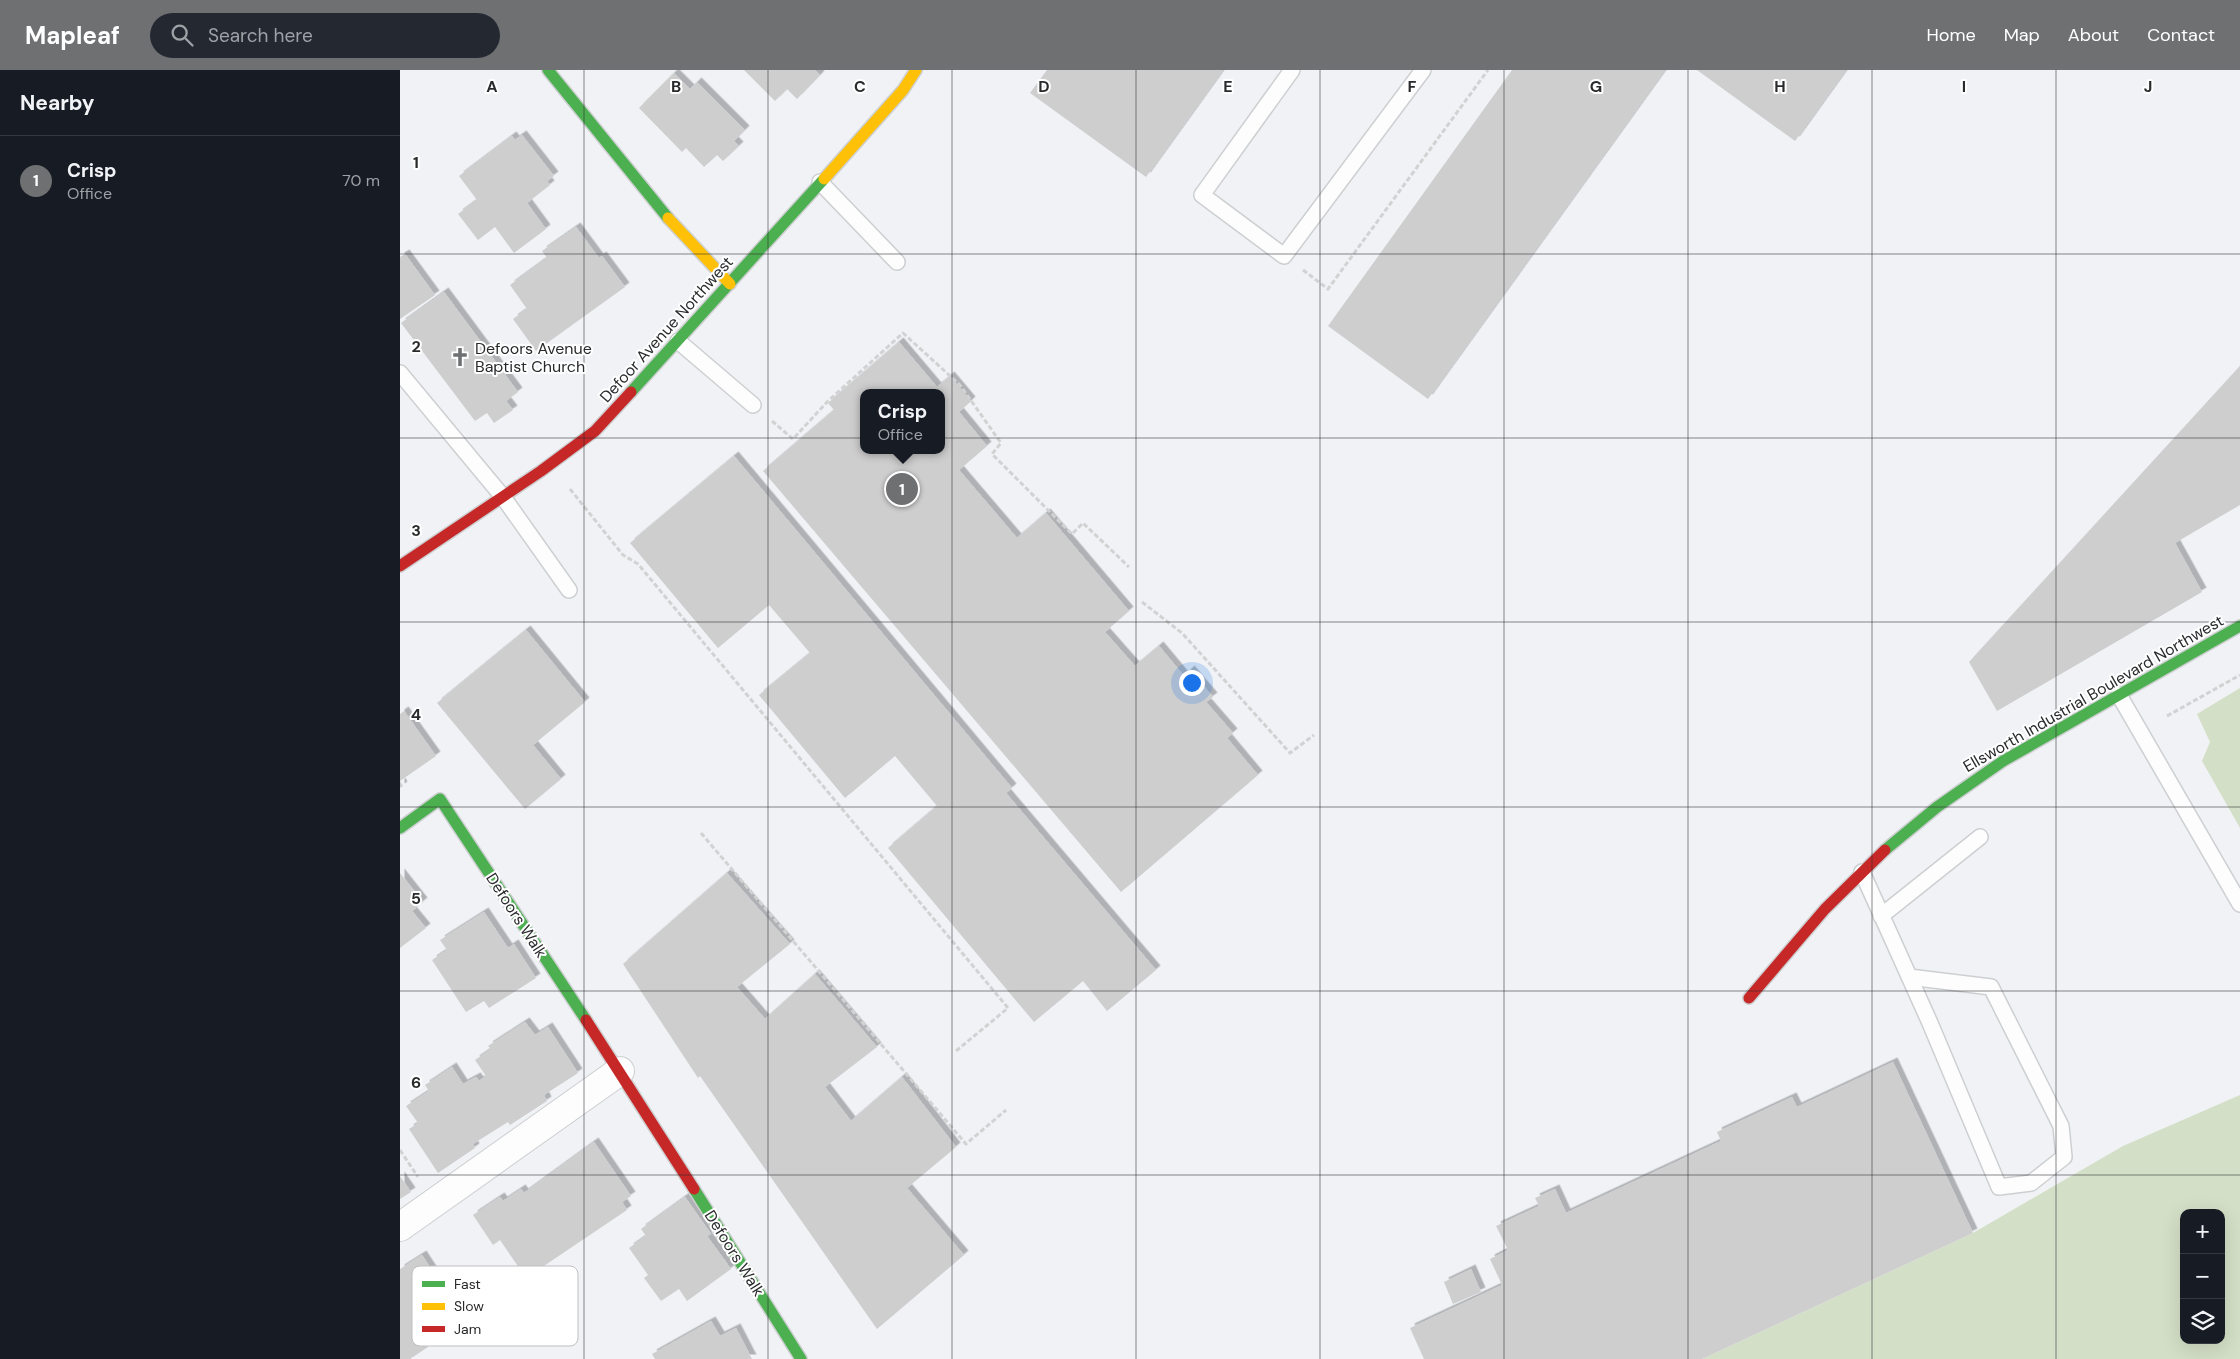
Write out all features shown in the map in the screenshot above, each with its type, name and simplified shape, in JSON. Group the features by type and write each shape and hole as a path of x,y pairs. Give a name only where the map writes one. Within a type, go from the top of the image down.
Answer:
{"street":[{"path":"548,70 627,172 676,229 730,284"},
{"name":"Defoor Avenue Northwest","path":"400,566 504,497 595,431 730,284 902,90 916,70"},
{"name":"Ellsworth Industrial Boulevard Northwest","path":"1749,998 1825,909 1862,872 1944,802 2004,761 2240,626"},
{"name":"Defoors Walk","path":"400,828 440,799 620,1072 801,1359"},
{"path":"400,1227 620,1072"}],"lane":[{"path":"1292,70 1202,195 1284,256 1424,70"},
{"path":"820,182 897,262"},
{"path":"678,341 753,405"},
{"path":"400,373 504,497 569,590"},
{"path":"2119,695 2240,904"},
{"path":"1881,916 1980,837"},
{"path":"1862,872 1910,977 1999,1187 2031,1183 2064,1157 2061,1126 1991,987 1910,977"}],"path":[{"path":"1328,288 1488,70"},
{"path":"753,405 793,439 828,402 902,333 960,384 1001,443 992,454 1072,534 1083,523 1129,567"},
{"path":"570,489 622,556 638,564 1008,1008 956,1051"},
{"path":"1142,602 1182,633 1290,753 1314,735"},
{"path":"2167,716 2240,675"},
{"path":"701,833 966,1144 1006,1110"}],"green space":[{"path":"2240,688 2240,828 2202,761 2210,742 2197,714"},
{"path":"2240,1095 2240,1359 1702,1359 1973,1233 2123,1146"}],"building":[{"path":"744,70 815,70 820,75 797,99 787,89 775,101"},
{"path":"1047,70 1223,70 1146,177 1030,93"},
{"path":"1512,70 1665,70 1428,399 1328,326"},
{"path":"1697,70 1846,70 1795,141"},
{"path":"674,73 690,89 697,82 745,130 734,141 739,146 723,161 717,155 704,167 686,148 682,152 639,108"},
{"path":"522,135 554,176 547,181 550,185 527,203 546,229 514,253 495,227 478,240 458,214 477,200 459,176 512,136 515,140"},
{"path":"576,227 599,258 602,256 625,287 536,351 513,319 527,309 510,285 547,258 542,251"},
{"path":"405,254 435,295 400,319 400,257"},
{"name":"Defoors Avenue Baptist Church","path":"444,292 518,392 506,401 513,410 494,423 487,413 475,421 401,323"},
{"path":"899,342 937,387 950,376 971,401 959,412 987,446 959,470 1017,538 1046,513 1129,611 1105,632 1135,666 1159,646 1184,676 1190,670 1213,697 1206,702 1233,733 1227,738 1258,775 1121,892 763,471 834,410 828,403"},
{"path":"2240,366 2240,505 2175,543 2202,592 1997,711 1969,662"},
{"path":"734,456 1012,788 1006,793 1156,970 1107,1011 1083,981 1034,1022 888,848 937,806 895,756 845,798 759,695 810,653 769,605 718,648 630,543"},
{"path":"526,630 585,702 533,745 561,779 525,809 437,703"},
{"path":"404,711 436,756 400,781 400,714"},
{"path":"400,873 423,902 412,911 426,928 400,948"},
{"path":"727,873 790,944 737,987 765,1019 815,974 877,1047 825,1087 851,1121 902,1077 956,1147 907,1188 964,1255 877,1329 700,1076 698,1078 623,964"},
{"path":"484,912 508,948 514,944 536,978 489,1008 484,1001 466,1012 432,960 447,950 440,940"},
{"path":"525,1022 535,1035 548,1027 578,1073 544,1095 547,1101 510,1125 508,1122 473,1144 475,1148 438,1173 409,1129 418,1123 406,1106 429,1091 425,1085 452,1067 463,1084 476,1077 479,1081 486,1076 475,1060 491,1049 488,1046"},
{"path":"1893,1062 1973,1233 1702,1359 1424,1359 1410,1328 1502,1285 1490,1259 1508,1250 1496,1226 1539,1206 1535,1198 1555,1189 1566,1213 1721,1141 1717,1132 1792,1097 1797,1107"},
{"path":"594,1142 631,1196 622,1202 627,1210 544,1266 518,1266 500,1240 493,1245 473,1215 500,1197 503,1201 521,1189 524,1193"},
{"path":"400,1176 411,1192 400,1199"},
{"path":"685,1197 711,1234 707,1236 731,1269 687,1301 679,1289 661,1301 644,1278 648,1275 629,1248 646,1236 641,1229"},
{"path":"422,1255 429,1266 412,1266 412,1346 428,1347 410,1359 400,1359 400,1269"},
{"path":"1471,1269 1481,1292 1453,1304 1444,1282"},
{"path":"711,1321 720,1336 736,1328 752,1359 655,1359 652,1354"}],"traffic: fast":[{"path":"548,70 668,218"},
{"path":"631,392 824,179"},
{"path":"1885,850 1937,807 2003,761 2240,626"},
{"path":"400,828 440,799 586,1020"},
{"path":"694,1189 801,1359"}],"traffic: slow":[{"path":"824,179 903,90 916,70"},
{"path":"668,218 730,284"}],"traffic: jam":[{"path":"400,566 541,471 595,431 631,392"},
{"path":"1749,998 1825,909 1885,850"},
{"path":"586,1020 694,1189"}],"place":[{"name":"Defoors Avenue Baptist Church","path":"460,357"},
{"name":"Crisp","path":"902,489"}]}
